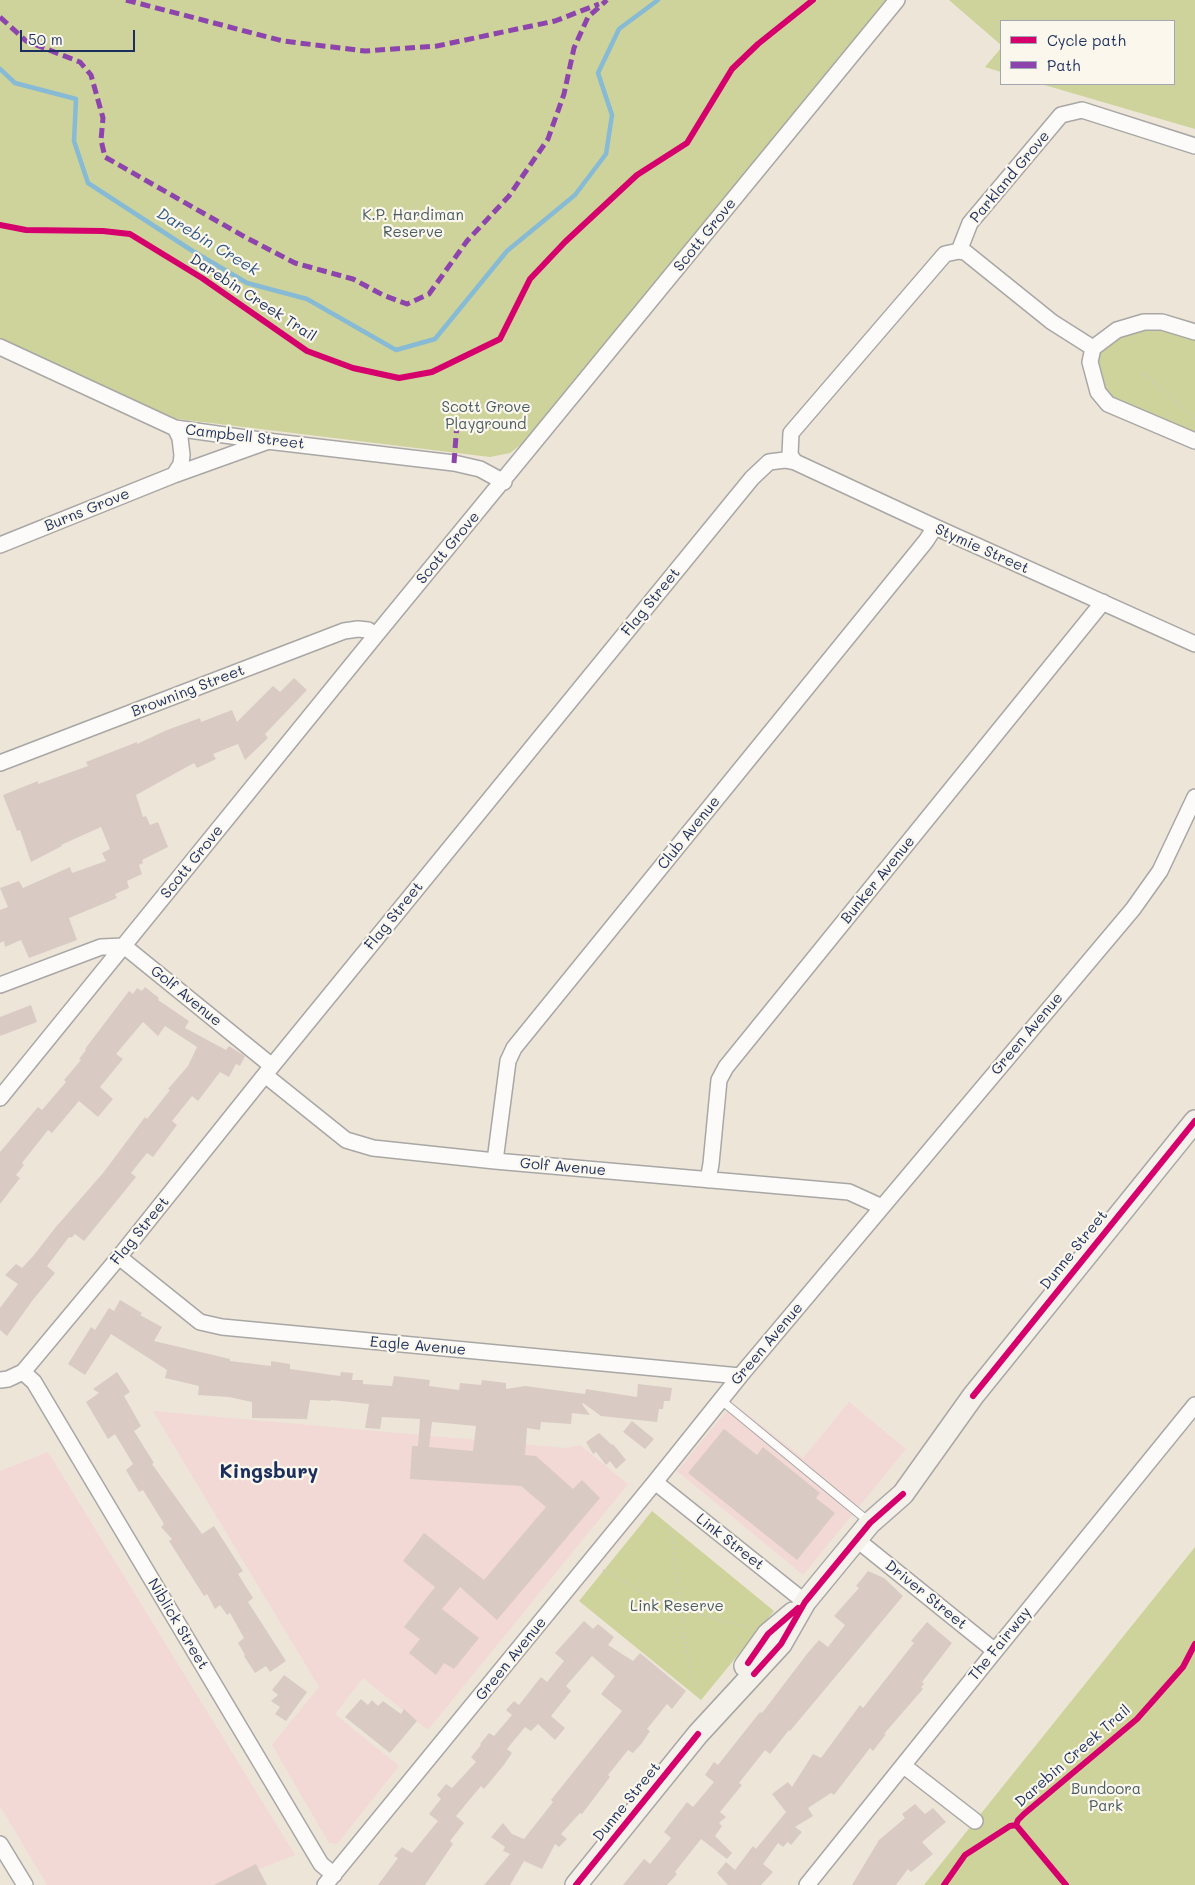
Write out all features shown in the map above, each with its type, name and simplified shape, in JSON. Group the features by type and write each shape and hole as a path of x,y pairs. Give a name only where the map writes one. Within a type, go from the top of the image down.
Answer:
{"main road":[{"name":"Dunne Street","path":"576,1885 698,1734 781,1644 805,1602 870,1523 902,1494 973,1396 1195,1121"}],"street":[{"name":"Scott Grove","path":"0,1098 376,635 504,482 897,0"},
{"name":"Parkland Grove","path":"959,251 970,223 1062,115 1082,110 1195,146"},
{"path":"795,462 790,455 791,433 945,254 959,251 965,252 1052,322 1093,348"},
{"path":"1195,332 1162,322 1144,322 1117,330 1093,348 1090,362 1098,392 1108,404 1195,440"},
{"name":"Campbell Street","path":"0,347 174,428 267,441 454,462 480,469 504,482"},
{"path":"174,428 180,438 182,455 181,464 174,475"},
{"name":"Burns Grove","path":"0,545 174,475 267,441"},
{"name":"Stymie Street","path":"769,462 785,460 795,462 1195,644"},
{"name":"Flag Street","path":"23,1372 119,1257 268,1070 752,478 769,462"},
{"name":"Club Avenue","path":"496,1161 508,1061 514,1048 935,527"},
{"name":"Bunker Avenue","path":"708,1180 719,1080 726,1067 1103,602"},
{"name":"Browning Street","path":"0,763 344,631 368,630 376,635"},
{"name":"Green Avenue","path":"330,1880 740,1376 1133,909 1160,871 1195,797"},
{"path":"0,985 101,947 124,946"},
{"name":"Golf Avenue","path":"124,946 346,1140 373,1148 496,1161 849,1192 882,1207"},
{"name":"Eagle Avenue","path":"119,1257 200,1322 222,1327 740,1376"},
{"path":"0,1380 8,1380 23,1372"},
{"name":"Niblick Street","path":"23,1372 34,1382 330,1880"},
{"name":"The Fairway","path":"807,1885 1195,1405"},
{"name":"Link Street","path":"655,1482 805,1602"},
{"name":"Driver Street","path":"856,1540 995,1651"},
{"path":"904,1766 974,1821"},
{"path":"0,1844 25,1885"}],"lane":[{"path":"721,1400 870,1523"}],"path":[{"path":"1144,375 1195,418"},
{"path":"671,1528 682,1608 684,1639 689,1663 701,1700"},
{"path":"603,1570 664,1602 723,1621 750,1627"}],"shaded area":[{"path":"849,1402 906,1449 803,1575 677,1471 733,1403 803,1458"},
{"path":"153,1411 566,1448 580,1445 628,1484 428,1730 363,1678 335,1714 399,1766 337,1844 329,1843 272,1745 319,1687"},
{"path":"48,1452 295,1855 219,1885 47,1885 0,1806 0,1471"}],"green space":[{"name":"K.P. Hardiman Reserve","path":"0,0 886,0 523,443 510,453 490,457 170,418 0,338"},
{"path":"949,0 1195,0 1195,129 1044,85 1175,85 1175,20 1000,20 1000,44"},
{"path":"1000,49 1000,72 985,67"},
{"path":"1161,325 1195,336 1195,434 1113,398 1097,377 1096,352 1118,336"},
{"name":"Link Reserve","path":"652,1511 774,1611 701,1700 579,1601"},
{"name":"Bundoora Park","path":"1195,1547 1195,1885 924,1885 975,1821"}],"building":[{"path":"294,678 307,690 265,734 268,738 245,760 238,744 213,754 216,759 197,768 194,763 136,795 143,817 146,816 150,825 158,822 168,847 142,860 143,863 139,865 142,874 127,881 129,888 115,894 117,898 69,918 77,940 29,958 21,940 5,947 4,941 0,943 0,910 8,907 0,888 19,881 23,888 70,867 72,873 106,861 102,853 110,849 101,827 61,845 31,862 20,830 17,831 3,795 38,781 38,784 88,766 86,762 137,742 137,744 200,718 201,722 232,710 237,722 273,686 280,692"},
{"path":"145,987 159,998 158,1000 189,1021 185,1028 226,1050 229,1046 245,1056 240,1066 236,1064 229,1077 220,1072 198,1101 192,1096 172,1121 177,1125 153,1157 147,1153 131,1173 136,1177 84,1241 75,1234 71,1238 69,1237 47,1266 55,1273 7,1336 0,1330 0,1308 18,1284 5,1275 16,1264 22,1268 34,1255 103,1173 145,1117 147,1119 170,1090 168,1089 188,1066 197,1047 165,1026 158,1036 143,1022 116,1054 123,1059 100,1087 113,1099 98,1117 79,1101 52,1133 48,1130 22,1163 24,1165 16,1175 20,1178 0,1204 0,1152 38,1107 42,1110 66,1082 64,1080 81,1060 79,1059 85,1049 129,991 133,994 137,988 142,991"},
{"path":"31,1005 37,1022 0,1036 0,1017"},
{"path":"120,1300 142,1313 140,1315 162,1327 154,1341 230,1359 230,1361 271,1366 271,1361 290,1364 290,1369 340,1376 341,1372 353,1373 352,1380 363,1380 363,1384 392,1386 394,1376 430,1380 429,1386 459,1390 460,1383 481,1385 482,1380 506,1383 506,1389 525,1386 585,1394 586,1389 637,1397 638,1384 672,1388 670,1401 664,1401 663,1409 659,1409 657,1422 601,1416 583,1403 590,1415 572,1413 571,1424 541,1422 540,1430 527,1428 525,1455 536,1456 573,1489 582,1480 600,1498 497,1620 460,1587 442,1609 479,1638 454,1669 444,1663 436,1675 409,1653 420,1639 404,1627 435,1587 403,1561 424,1533 484,1580 546,1507 521,1486 410,1479 412,1446 418,1446 420,1419 382,1417 380,1429 365,1428 369,1404 310,1400 307,1419 252,1418 252,1402 229,1397 198,1395 199,1386 165,1378 167,1370 111,1334 85,1375 68,1364 91,1327 95,1330 109,1308 114,1311","holes":["432,1422 476,1426 473,1451 429,1447"]},
{"path":"117,1372 130,1392 124,1396 141,1426 134,1431 154,1463 152,1464 202,1534 214,1526 243,1571 238,1574 253,1598 248,1602 286,1661 270,1672 266,1666 255,1673 238,1643 244,1638 230,1613 227,1615 220,1605 215,1609 207,1594 204,1596 169,1541 172,1539 161,1527 164,1524 143,1490 139,1492 126,1470 133,1464 115,1434 108,1439 86,1402 99,1393 93,1389"},
{"path":"632,1421 654,1439 645,1449 623,1432"},
{"path":"724,1429 757,1455 763,1447 820,1493 816,1498 835,1513 797,1560 688,1473"},
{"path":"599,1433 613,1444 626,1460 616,1469 610,1461 606,1465 596,1452 593,1454 586,1442"},
{"path":"868,1571 884,1578 903,1596 770,1754 765,1750 739,1783 742,1785 720,1812 726,1817 719,1823 722,1826 715,1836 732,1853 727,1859 701,1839 675,1872 677,1874 667,1885 623,1885 644,1859 650,1864 671,1838 664,1832 687,1802 693,1807 714,1782 705,1775 714,1762 718,1765 760,1712 762,1713 819,1640 828,1647 845,1625 834,1616 859,1588 856,1586"},
{"path":"584,1621 593,1629 598,1624 614,1637 608,1645 633,1661 640,1653 686,1691 672,1709 667,1704 647,1729 650,1731 633,1753 628,1750 608,1775 610,1777 582,1814 580,1813 561,1834 567,1839 559,1847 555,1844 542,1869 524,1861 510,1885 484,1885 510,1854 503,1851 505,1847 491,1837 503,1823 512,1834 524,1839 553,1802 551,1800 622,1711 601,1694 615,1676 592,1656 566,1686 571,1691 551,1716 565,1728 555,1740 538,1724 531,1731 525,1727 507,1749 512,1753 503,1766 484,1789 481,1786 456,1816 464,1823 450,1841 453,1844 425,1885 378,1885 398,1858 394,1856 402,1847 412,1853 438,1821 429,1814 441,1799 437,1795 446,1784 452,1788 476,1762 471,1757 489,1733 494,1736 512,1715 506,1710 514,1701 519,1705 541,1677 547,1682 564,1661 555,1653"},
{"path":"927,1622 952,1643 922,1682 924,1684 921,1687 923,1689 884,1734 886,1734 873,1751 870,1748 834,1795 831,1793 808,1808 813,1816 795,1827 802,1832 791,1845 788,1842 783,1847 778,1843 763,1864 773,1872 761,1885 728,1885 717,1873 726,1862 735,1870 753,1846 756,1849 786,1812 772,1794 788,1782 792,1787 813,1754 821,1758 860,1705 863,1708 914,1643 911,1641"},
{"path":"284,1675 307,1692 286,1721 275,1714 280,1707 271,1701 278,1695 272,1690"},
{"path":"361,1699 368,1705 372,1700 378,1706 383,1701 401,1714 404,1709 417,1721 390,1753 345,1717"},
{"path":"915,1804 925,1814 933,1808 946,1822 922,1842 933,1854 911,1872 908,1869 896,1885 852,1885 879,1840 905,1818 902,1814"},
{"path":"256,1864 267,1885 214,1885"}],"waterway":[{"name":"Darebin Creek","path":"0,69 15,83 76,99 74,141 88,183 191,250 247,283 307,299 396,350 435,339 507,251 575,195 606,154 612,115 598,73 619,29 658,0"}],"marked path":[{"path":"126,0 283,41 365,51 437,46 555,21 599,4"},
{"path":"0,17 26,41 80,62 91,75 103,118 101,140 105,157 245,237 295,263 353,279 383,295 407,304 429,294 467,241 509,196 548,139 564,94 574,48 588,17 607,0"},
{"path":"454,463 457,423"}],"cycle path":[{"name":"Darebin Creek Trail","path":"0,225 26,230 103,231 130,234 202,278 307,351 353,368 399,378 432,372 500,339 530,279 565,242 637,175 687,143 732,69 758,44 813,0"},
{"path":"973,1396 1195,1121"},
{"path":"754,1674 781,1644 805,1602 870,1523 903,1494"},
{"path":"748,1663 768,1634 798,1608"},
{"name":"Darebin Creek Trail","path":"1016,1825 1024,1814 1137,1719 1183,1667 1195,1644"},
{"path":"576,1885 698,1734"},
{"path":"1016,1825 1066,1885"},
{"path":"944,1885 965,1855 1010,1826 1016,1825"}],"district":[{"name":"Kingsbury","path":"269,1472"}],"park label":[{"name":"Scott Grove Playground","path":"486,416"}]}
